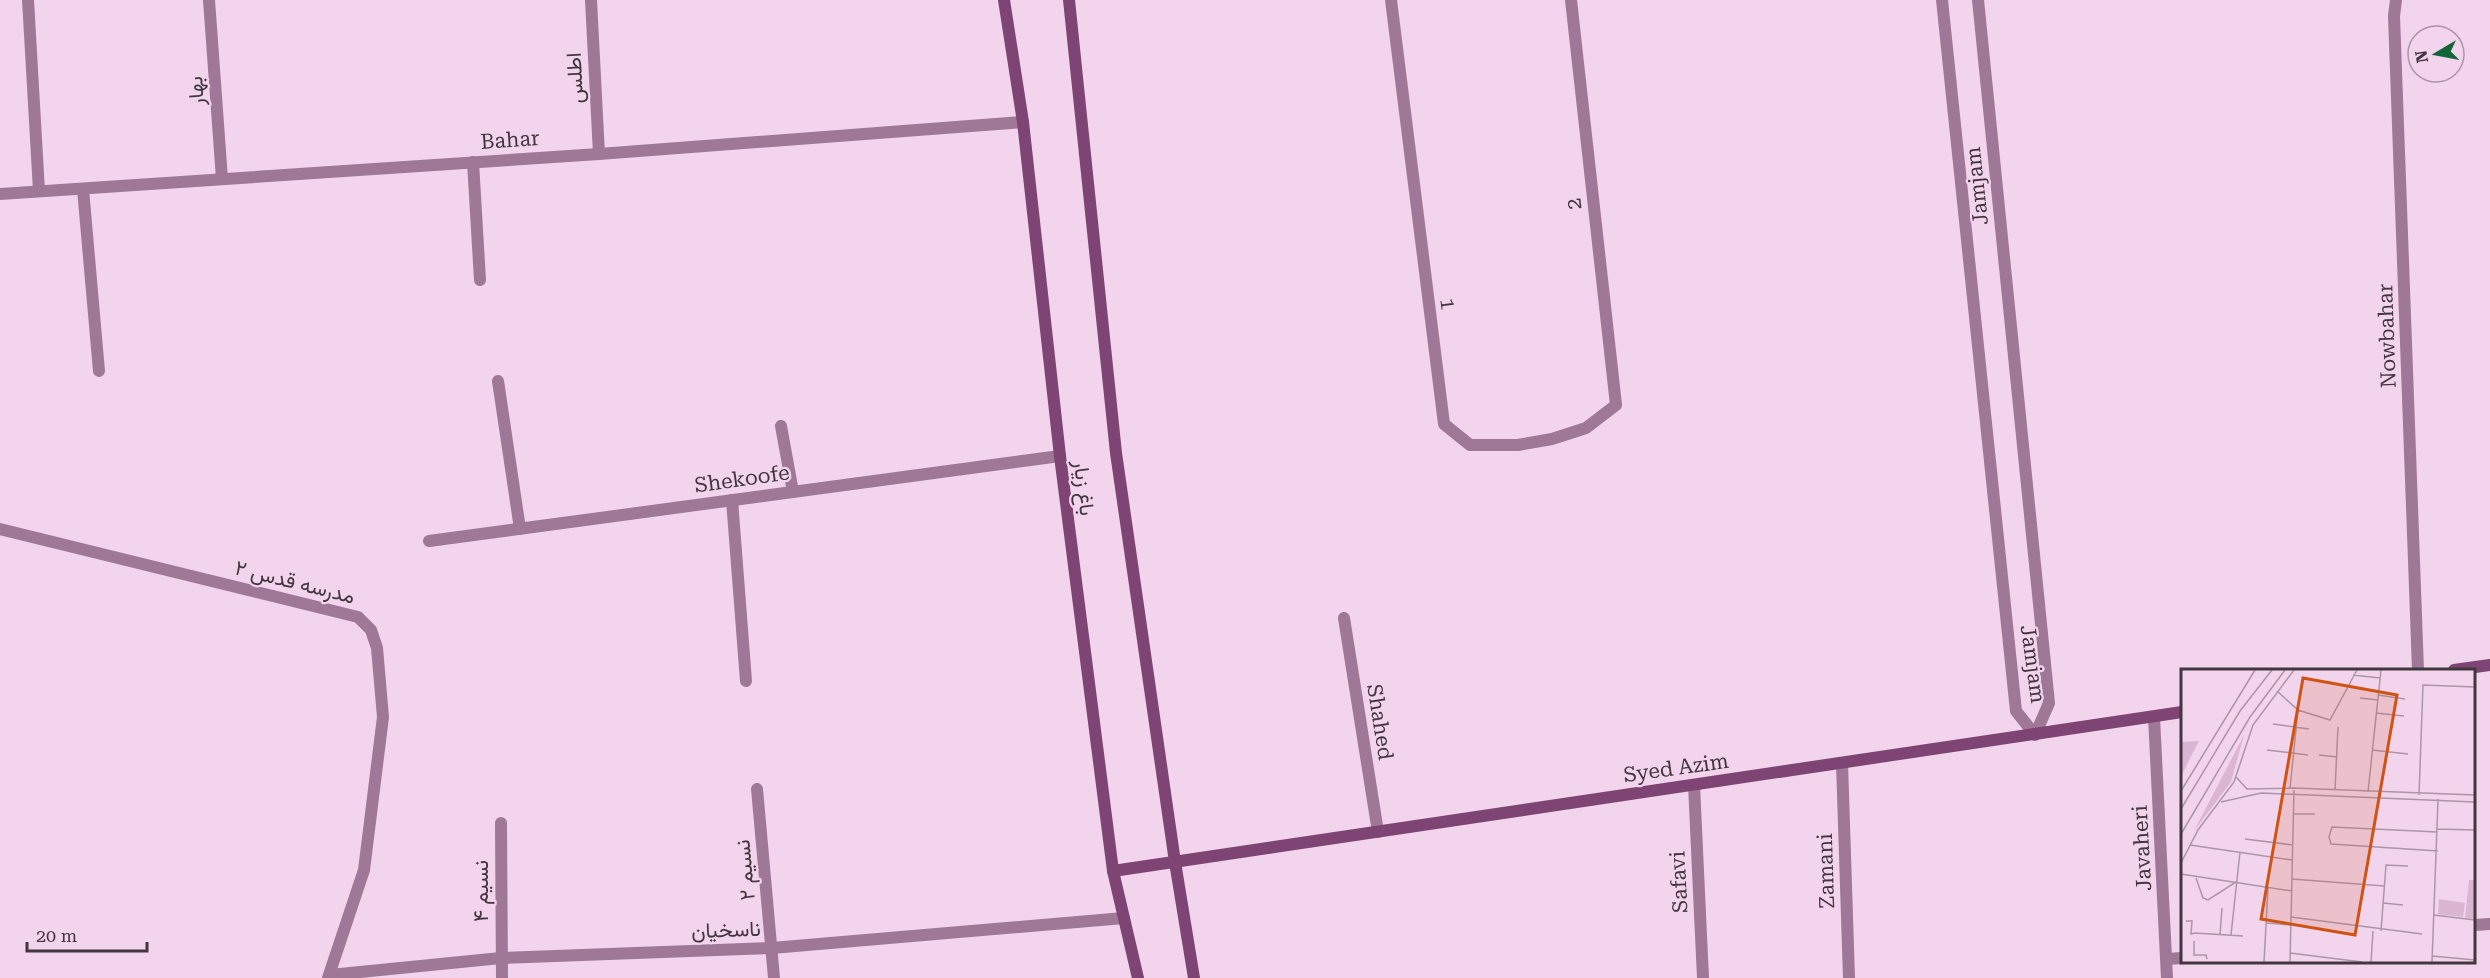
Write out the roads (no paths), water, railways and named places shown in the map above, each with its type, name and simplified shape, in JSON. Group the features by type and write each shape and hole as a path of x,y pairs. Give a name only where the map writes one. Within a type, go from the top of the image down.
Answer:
{"street":[{"path":"28,0 39,191"},
{"name":"بهار","path":"208,0 222,179"},
{"name":"اطلس","path":"591,0 599,154"},
{"name":"باغ زیار","path":"1004,0 1023,122 1060,456 1113,870 1138,978"},
{"name":"باغ زیار","path":"1069,0 1083,117 1116,453 1194,978"},
{"name":"1","path":"1390,0 1444,424 1470,445 1518,445 1552,439 1586,428 1616,405"},
{"name":"2","path":"1571,0 1616,405"},
{"name":"Jamjam","path":"1942,0 2016,711 2035,735 2049,703 1978,0"},
{"name":"Nowbahar","path":"2396,0 2394,16 2418,669"},
{"name":"Bahar","path":"0,194 599,154 1023,122"},
{"path":"473,162 480,280"},
{"path":"83,189 99,371"},
{"path":"498,381 520,529"},
{"path":"781,426 793,492"},
{"name":"Shekoofe","path":"429,541 1060,456"},
{"path":"732,501 746,681"},
{"name":"مدرسه قدس ۲","path":"0,529 358,617 371,630 376,648 382,705 380,741 364,870 329,977"},
{"name":"Shahed","path":"1344,618 1378,832"},
{"path":"2461,669 2490,665"},
{"name":"Syed Azim","path":"1113,870 2181,712"},
{"name":"Javaheri","path":"2154,717 2167,978"},
{"name":"Zamani","path":"1842,763 1849,978"},
{"name":"Safavi","path":"1694,785 1703,978"},
{"name":"نسیم ۲","path":"757,789 774,978"},
{"name":"نسیم ۴","path":"501,823 502,978"},
{"name":"ناسخیان","path":"329,977 501,958 772,948 1124,918"},
{"path":"2475,925 2490,924"},
{"path":"2167,960 2181,958"}]}
